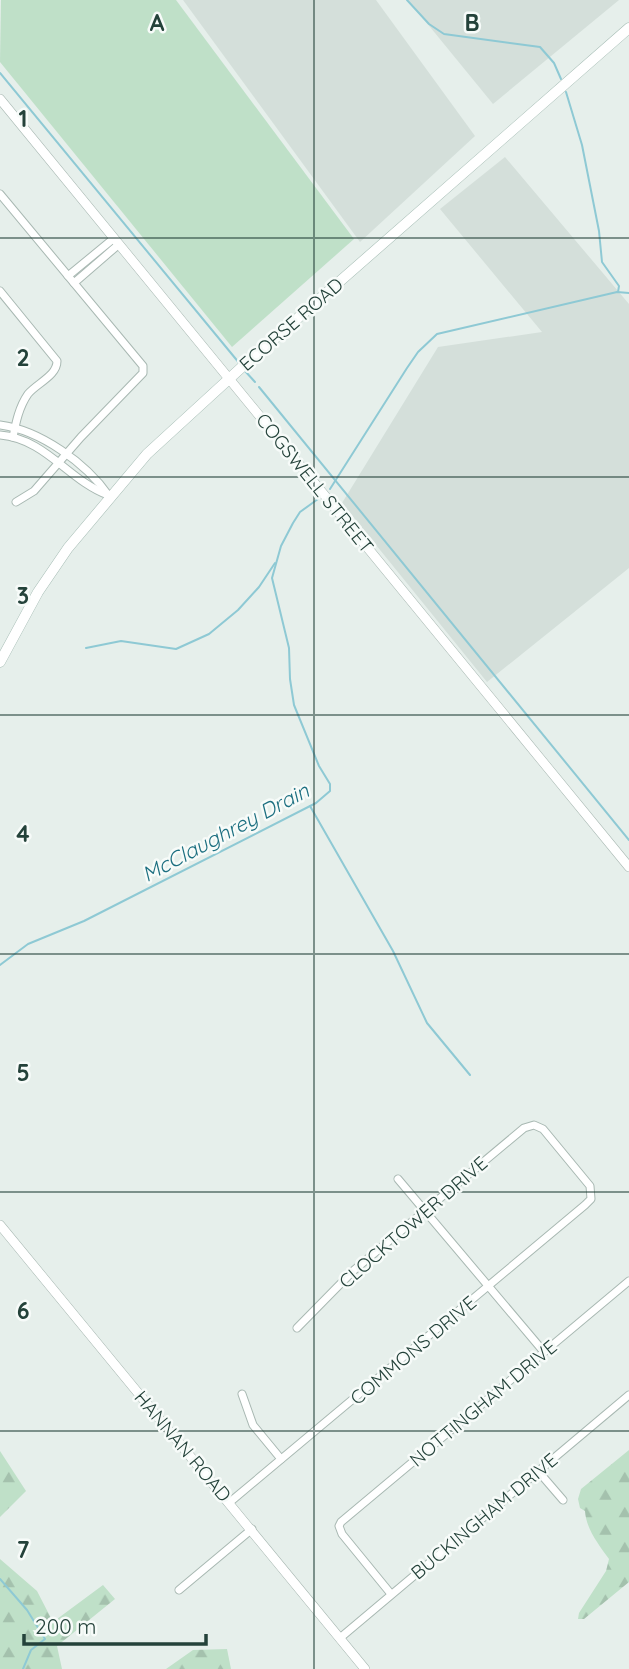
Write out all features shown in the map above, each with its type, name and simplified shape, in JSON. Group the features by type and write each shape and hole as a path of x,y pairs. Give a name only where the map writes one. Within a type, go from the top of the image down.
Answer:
{"main road":[{"name":"ECORSE ROAD","path":"0,662 38,592 68,548 147,454 629,28"}],"street":[{"name":"COGSWELL STREET","path":"0,99 629,867"},
{"path":"0,194 143,366 143,373 34,491 16,502"},
{"path":"68,276 116,242"},
{"path":"74,283 116,242"},
{"path":"0,291 58,365 54,372 27,396 19,411 13,437"},
{"path":"0,425 15,427 43,438 99,481 110,496"},
{"path":"0,435 13,437 40,448 94,490 110,496"},
{"name":"COMMONS DRIVE","path":"230,1502 585,1205 592,1194 589,1184 543,1129 534,1125"},
{"name":"CLOCKTOWER DRIVE","path":"297,1328 354,1271 521,1130 534,1125"},
{"path":"398,1179 544,1352"},
{"name":"HANNAN ROAD","path":"0,1224 365,1669"},
{"name":"NOTTINGHAM DRIVE","path":"391,1594 342,1534 339,1527 344,1520 628,1285"},
{"path":"242,1394 253,1425 281,1460"},
{"name":"BUCKINGHAM DRIVE","path":"340,1638 629,1395"},
{"path":"538,1471 563,1500"},
{"path":"178,1590 252,1530"}],"shaded area":[{"path":"183,0 376,0 475,136 360,242"},
{"path":"408,0 619,0 493,104"},
{"path":"505,157 629,304 629,568 487,682 342,503 438,347 542,332 440,209"}],"green space":[{"path":"1,0 176,0 354,239 232,347 0,62"},
{"path":"629,1450 629,1582 584,1619 578,1619 579,1613 606,1571 609,1559 590,1530 585,1511 580,1508 578,1499 581,1489"},
{"path":"0,1451 26,1491 0,1517"},
{"path":"0,1559 37,1591 53,1622 103,1585 115,1599 57,1646 62,1669 0,1669"},
{"path":"227,1649 231,1669 166,1669 193,1650"}],"waterway":[{"name":"McClaughrey Drain","path":"407,0 429,24 444,34 540,47 554,63 561,79"},
{"path":"0,73 240,364"},
{"name":"McClaughrey Drain","path":"566,92 582,145 599,231 602,262 619,286 618,292"},
{"name":"McClaughrey Drain","path":"330,489 418,352 437,334 617,292 629,293"},
{"path":"245,371 255,382"},
{"path":"259,387 629,840"},
{"name":"McClaughrey Drain","path":"0,965 28,944 84,921 316,803 330,791 330,784 319,766 294,705 289,648 272,578 281,546 293,523 300,512 318,499"},
{"path":"86,648 121,641 176,649 209,634 238,610 259,587 275,563"},
{"path":"310,806 393,951 427,1023 470,1075"},
{"path":"0,1579 27,1610 45,1639 31,1650 23,1669"}]}
